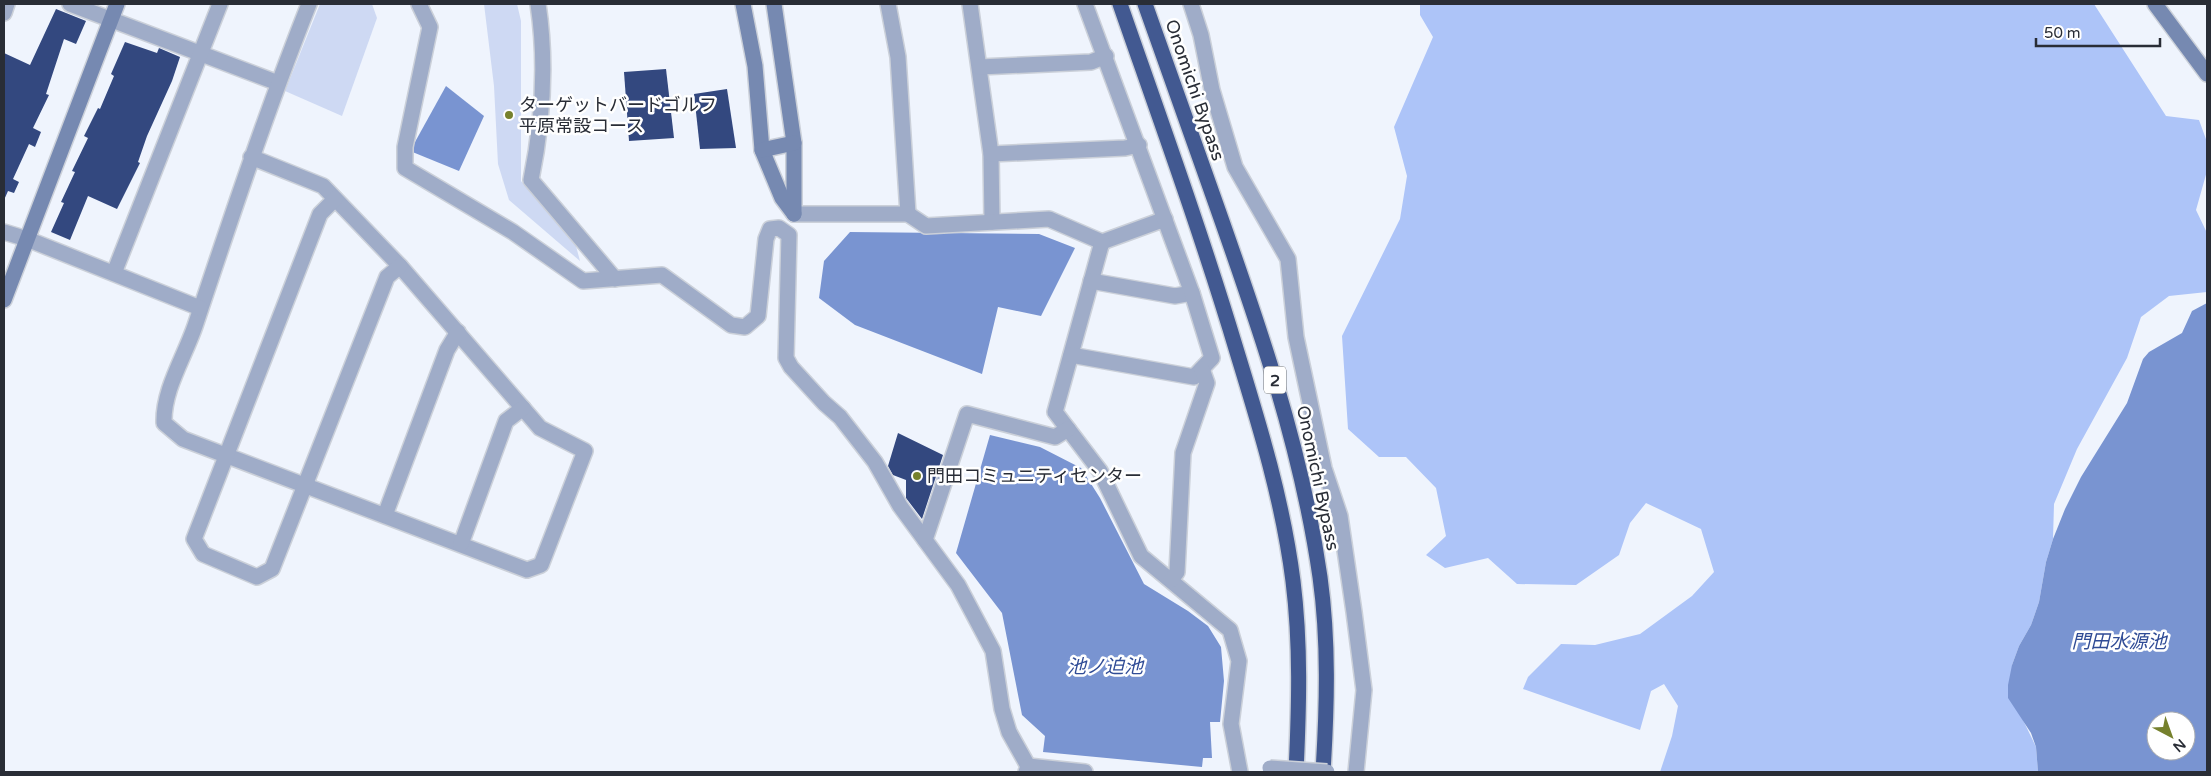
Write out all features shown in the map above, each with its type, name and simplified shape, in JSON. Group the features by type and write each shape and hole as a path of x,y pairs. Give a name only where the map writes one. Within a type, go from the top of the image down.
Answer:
{"highway":[{"path":"1112,4 1152,96"},
{"name":"2","path":"1120,4 1223,305 1264,441 1282,511 1293,581 1299,648 1296,772"},
{"name":"Onomichi Bypass","path":"1145,4 1250,296 1292,433 1308,505 1320,578 1326,647 1327,712 1323,772"}],"street":[{"path":"4,13 7,4"},
{"path":"70,4 278,83"},
{"path":"4,300 117,4"},
{"path":"114,273 220,4"},
{"path":"251,157 323,186 400,266 540,428 585,451 541,564 527,570 183,439 164,423 164,407 251,157 309,4"},
{"path":"419,4 430,27 405,147 405,168 513,232 583,281 662,275 731,324 745,327 758,316 766,239 770,229 779,228 789,235 786,358 798,375 840,417 876,462 900,506 958,586 993,651 1002,709 1009,732 1027,769 1085,772"},
{"path":"538,4 543,34 544,80 539,142 531,180 615,279"},
{"path":"743,4 755,66 762,150 782,198 794,214"},
{"path":"774,4 794,143 794,214"},
{"path":"888,4 898,57 908,214"},
{"path":"970,4 991,154 992,222"},
{"path":"1071,355 1194,376 1212,358 1192,293 1106,56 1085,4"},
{"path":"1191,4 1201,35 1212,90 1235,167 1288,259 1296,337 1324,468 1340,516 1354,612 1364,690 1356,772"},
{"path":"2155,4 2207,74"},
{"path":"980,67 1091,62 1106,56"},
{"path":"762,150 794,143"},
{"path":"991,154 1139,146"},
{"path":"335,199 320,214 194,539 203,554 257,577 272,569 387,277 400,266"},
{"path":"794,214 908,214 926,226 1049,219 1102,242 1165,219"},
{"path":"4,232 27,239 200,308"},
{"path":"1102,242 1055,412 1100,471 1142,556 1230,630 1239,661 1231,724 1240,772"},
{"path":"1091,281 1175,296 1192,293"},
{"path":"385,515 447,350 458,332"},
{"path":"1171,580 1177,572 1183,454 1207,382 1202,369"},
{"path":"461,544 506,421 523,408"},
{"path":"925,540 967,414 1055,438 1068,429"},
{"path":"1266,770 1327,772"}],"shaded area":[{"path":"320,4 372,4 377,18 342,116 285,91"},
{"name":"ターゲットバードゴルフ 平原常設コース","path":"484,4 517,4 521,21 521,181 576,246 580,261 509,200 498,164 494,86"},
{"path":"1420,4 2094,4 2166,116 2199,120 2207,142 2207,171 2196,210 2207,233 2207,292 2169,296 2141,317 2127,358 2077,449 2054,504 2053,539 2046,562 2039,602 2031,625 2019,646 2012,665 2023,720 2036,747 2038,772 1660,772 1672,736 1678,706 1664,684 1651,691 1640,730 1523,689 1528,677 1561,644 1595,645 1640,634 1692,596 1714,572 1701,529 1646,503 1630,523 1619,555 1576,585 1517,584 1488,558 1445,568 1426,555 1446,536 1436,488 1406,457 1379,457 1348,429 1342,336 1400,219 1407,176 1394,127 1433,37 1420,15"}],"water":[{"path":"446,86 484,116 459,171 410,151"},
{"path":"850,232 1039,234 1075,248 1041,316 998,307 982,374 855,325 819,298 824,261"},
{"name":"門田水源池","path":"2207,303 2207,772 2038,772 2036,747 2031,733 2008,698 2008,685 2012,665 2019,646 2031,625 2039,602 2046,562 2053,539 2081,477 2127,403 2143,359 2149,352 2182,333 2192,311"},
{"name":"池ノ迫池","path":"990,435 1040,447 1081,468 1100,498 1144,584 1188,611 1208,626 1221,647 1224,681 1220,722 1210,722 1212,758 1203,758 1202,767 1043,752 1045,736 1022,715 1002,613 956,553"}],"building":[{"path":"56,9 86,21 76,44 64,39 46,94 49,95 33,128 41,132 35,147 29,144 13,179 19,182 14,193 8,191 4,200 4,53 30,65"},
{"path":"125,42 157,53 159,48 180,57 172,81 147,136 138,162 140,163 117,209 88,196 70,240 51,232 64,203 61,202 75,172 72,171 88,138 84,136 98,108 100,109 114,76 111,74"},
{"path":"666,69 674,138 629,141 624,72"},
{"path":"727,89 736,148 700,149 694,94"},
{"name":"門田コミュニティセンター","path":"898,433 943,455 922,519 906,498 906,480 893,475 888,466"}],"place":[{"name":"ターゲットバードゴルフ 平原常設コース","path":"509,115"},
{"name":"門田コミュニティセンター","path":"917,476"}]}
